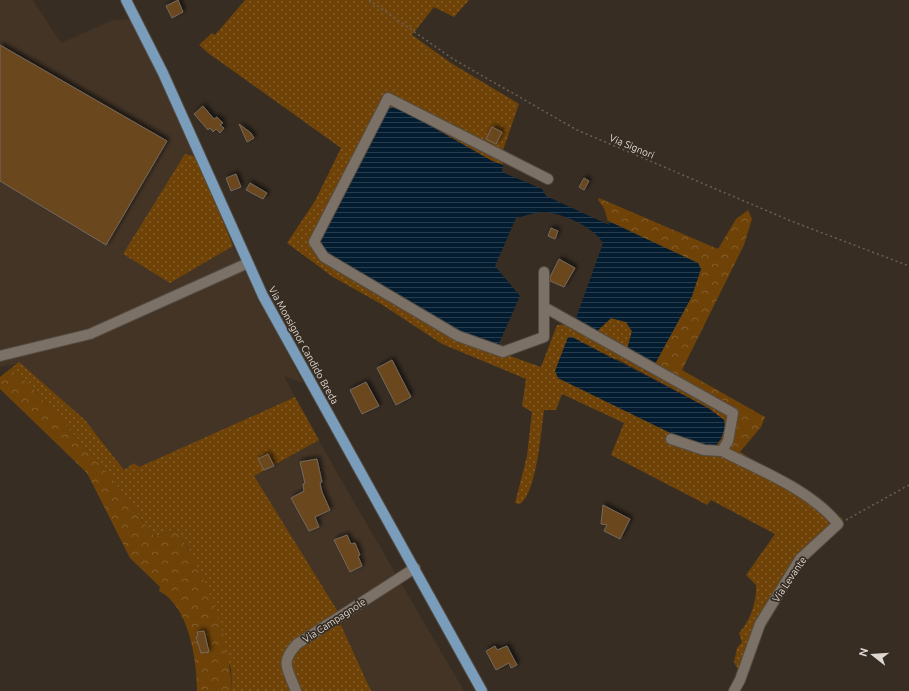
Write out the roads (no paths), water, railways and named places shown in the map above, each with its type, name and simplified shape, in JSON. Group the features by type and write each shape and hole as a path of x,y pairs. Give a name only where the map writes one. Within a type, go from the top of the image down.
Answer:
{"main road":[{"name":"Via Monsignor Candido Breda","path":"126,0 164,73 263,296 482,691"}],"street":[{"path":"544,272 544,337 503,352 458,336 324,257 314,242 388,98 548,179"},
{"path":"0,356 90,334 248,263"},
{"path":"544,307 732,413 728,442 722,451 704,450 671,439"},
{"name":"Via Levante","path":"722,451 800,491 828,512 838,524 800,559 760,624 740,680 734,691"},
{"name":"Via Campagnole","path":"296,691 286,666 288,654 297,644 415,568"}],"water":[{"path":"392,107 406,112 492,161 503,165 502,172 542,189 546,196 609,225 608,221 698,263 701,269 692,296 656,362 647,365 628,356 628,346 632,331 626,322 611,318 596,332 574,324 603,243 599,237 585,226 560,215 541,212 516,218 495,266 520,296 497,348 476,341 326,256 318,244 384,112"},
{"path":"568,337 572,337 708,408 724,420 724,431 715,448 689,442 558,378 555,371"}]}
